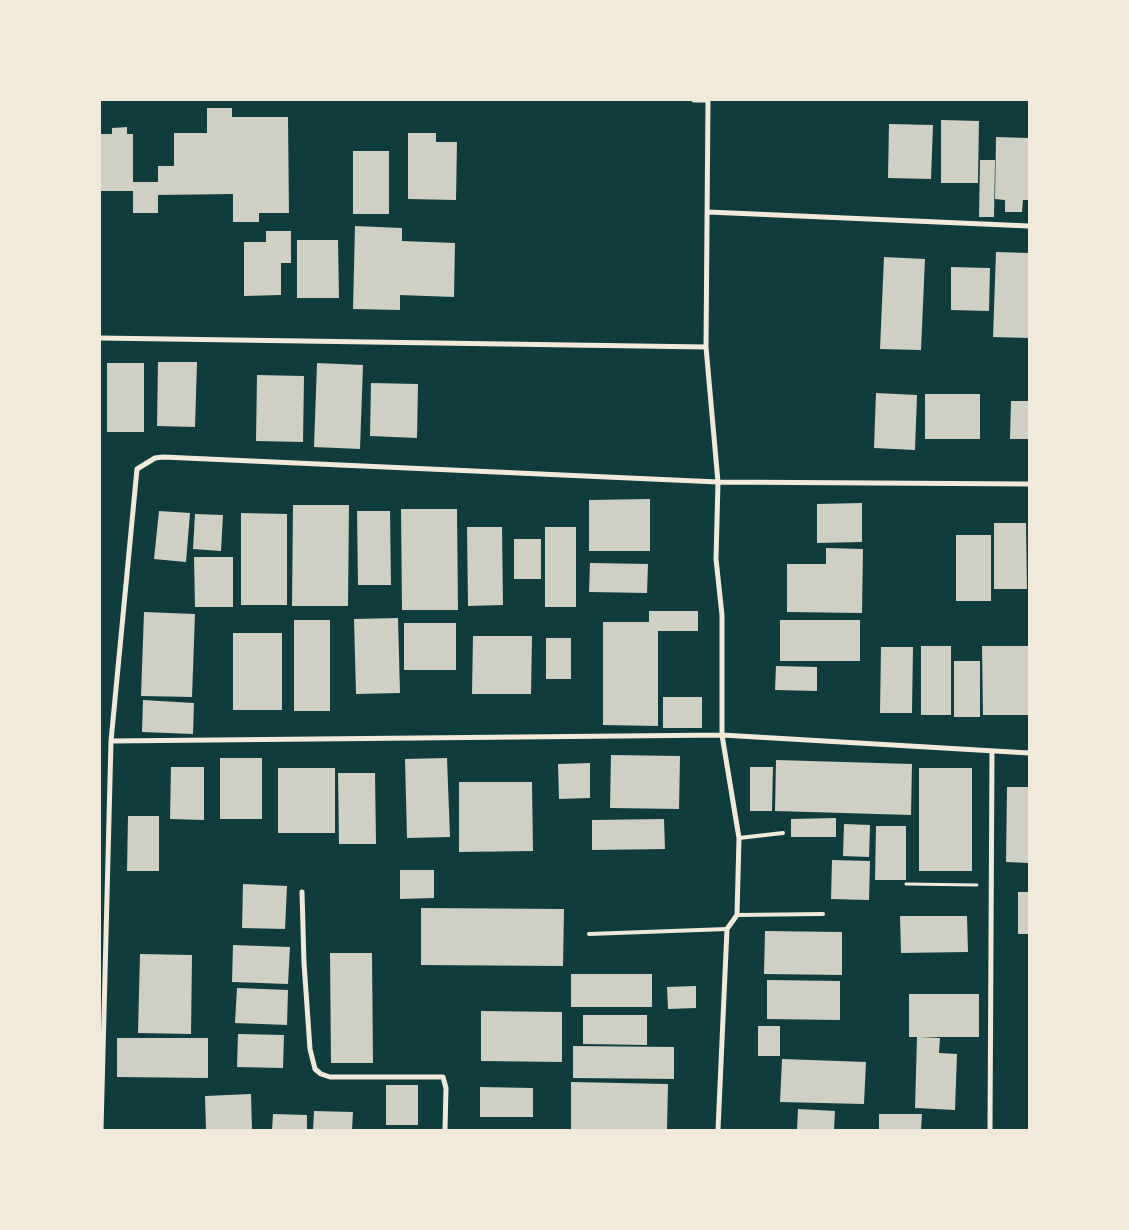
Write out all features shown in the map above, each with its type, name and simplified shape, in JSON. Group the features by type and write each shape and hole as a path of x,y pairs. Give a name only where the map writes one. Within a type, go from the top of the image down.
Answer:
{"street":[{"path":"694,100 708,100 706,347 718,482 716,559 722,615 722,735 739,838 737,915 727,929 718,1130"},
{"path":"708,212 1029,226"},
{"path":"100,338 706,347"},
{"path":"101,1130 111,741 134,478 137,468 155,458 718,482 1029,484"},
{"path":"111,741 722,735 1029,753"},
{"path":"990,1130 992,752"},
{"path":"302,892 309,1039 315,1068 321,1074 330,1077 443,1077 446,1088 445,1130"}],"lane":[{"path":"739,838 783,833"},
{"path":"737,915 823,914"},
{"path":"589,934 727,929"}],"path":[{"path":"906,884 991,886"}],"building":[{"path":"207,108 232,108 232,117 288,117 289,213 259,213 259,222 233,222 233,194 158,195 158,213 133,213 133,191 100,191 100,134 112,134 112,128 127,127 127,134 133,134 133,182 158,182 158,166 174,166 174,133 207,133"},
{"path":"941,120 979,121 978,183 941,183"},
{"path":"889,124 933,125 931,179 888,178"},
{"path":"408,133 436,133 436,142 457,142 456,200 408,199"},
{"path":"996,137 1029,138 1029,200 1023,200 1022,212 1005,212 1005,200 995,199"},
{"path":"353,151 389,151 389,214 353,214"},
{"path":"980,160 995,160 994,217 979,217"},
{"path":"355,226 402,228 402,241 455,243 454,297 400,295 400,310 353,309"},
{"path":"266,231 291,231 291,263 281,263 281,295 244,296 244,242 266,242"},
{"path":"297,240 338,240 339,298 297,298"},
{"path":"996,252 1029,253 1029,338 993,337"},
{"path":"884,257 925,259 921,350 880,349"},
{"path":"951,267 990,268 989,311 951,310"},
{"path":"158,362 197,362 195,427 157,426"},
{"path":"107,363 144,363 144,432 107,432"},
{"path":"317,363 363,365 360,449 314,447"},
{"path":"257,375 304,376 303,442 256,441"},
{"path":"371,383 418,384 417,438 370,436"},
{"path":"876,393 917,395 915,450 874,448"},
{"path":"925,394 980,394 980,439 925,439"},
{"path":"1011,401 1029,401 1029,439 1010,439"},
{"path":"650,499 650,551 589,551 589,500"},
{"path":"862,503 862,542 817,543 817,504"},
{"path":"293,505 349,505 348,606 292,606"},
{"path":"401,509 457,509 458,610 402,610"},
{"path":"159,511 190,513 186,562 154,559"},
{"path":"357,511 390,511 391,585 358,585"},
{"path":"241,513 287,514 287,605 241,605"},
{"path":"195,514 223,515 221,551 193,549"},
{"path":"994,523 1026,523 1027,589 994,589"},
{"path":"467,527 502,527 503,605 468,606"},
{"path":"545,527 576,527 576,607 545,607"},
{"path":"956,535 991,535 991,601 956,601"},
{"path":"514,539 541,539 541,579 514,579"},
{"path":"826,548 863,549 862,613 787,612 787,564 826,564"},
{"path":"194,557 233,557 233,607 195,607"},
{"path":"590,563 648,564 647,593 589,592"},
{"path":"649,611 698,611 698,631 658,631 658,726 603,725 603,622 649,622"},
{"path":"144,612 195,614 192,697 141,696"},
{"path":"398,618 400,693 356,694 354,619"},
{"path":"294,620 330,620 330,711 294,711"},
{"path":"780,620 860,620 860,661 780,661"},
{"path":"404,623 456,623 456,670 404,670"},
{"path":"233,633 282,633 282,710 233,710"},
{"path":"473,636 532,636 531,694 472,694"},
{"path":"546,638 571,638 571,679 546,679"},
{"path":"921,646 951,646 951,715 921,715"},
{"path":"982,646 1029,646 1029,715 983,715"},
{"path":"881,647 913,647 912,713 880,713"},
{"path":"954,661 980,661 980,717 954,717"},
{"path":"776,666 817,667 817,691 775,690"},
{"path":"663,697 702,697 702,728 663,728"},
{"path":"143,700 194,703 193,734 142,732"},
{"path":"611,755 680,756 679,809 610,808"},
{"path":"220,758 262,758 262,819 220,819"},
{"path":"447,758 450,837 407,838 405,759"},
{"path":"776,760 912,764 911,815 775,811"},
{"path":"590,763 590,798 559,799 558,764"},
{"path":"171,767 204,767 204,820 170,819"},
{"path":"750,767 773,767 772,811 750,811"},
{"path":"278,768 335,768 335,833 278,833"},
{"path":"919,768 972,768 972,871 919,871"},
{"path":"338,773 375,773 376,844 339,844"},
{"path":"459,782 532,782 533,851 459,852"},
{"path":"1007,787 1029,787 1029,863 1006,862"},
{"path":"128,816 159,816 159,871 127,871"},
{"path":"836,818 836,837 791,837 791,819"},
{"path":"664,819 665,849 592,850 592,820"},
{"path":"844,824 870,825 869,857 843,856"},
{"path":"876,826 906,826 906,880 875,880"},
{"path":"832,860 870,861 869,900 831,899"},
{"path":"400,870 434,870 434,898 400,899"},
{"path":"243,884 287,886 285,929 242,928"},
{"path":"1018,892 1029,892 1029,934 1018,934"},
{"path":"421,908 564,909 563,966 421,965"},
{"path":"900,916 967,916 968,952 901,953"},
{"path":"765,931 842,932 842,975 764,974"},
{"path":"233,945 290,947 288,984 232,982"},
{"path":"330,953 372,953 373,1063 331,1063"},
{"path":"140,954 192,955 191,1034 138,1033"},
{"path":"571,974 652,974 652,1007 571,1007"},
{"path":"767,980 840,981 840,1020 767,1019"},
{"path":"696,986 696,1008 668,1009 667,987"},
{"path":"237,988 288,990 287,1025 235,1023"},
{"path":"909,994 979,994 979,1037 920,1037 940,1038 939,1053 957,1054 955,1110 915,1108 917,1037 909,1037"},
{"path":"481,1011 562,1012 562,1062 481,1061"},
{"path":"583,1015 647,1015 647,1045 583,1044"},
{"path":"758,1026 780,1026 780,1056 758,1056"},
{"path":"238,1034 284,1035 283,1068 237,1067"},
{"path":"117,1038 208,1038 208,1078 117,1077"},
{"path":"573,1046 674,1047 674,1079 573,1078"},
{"path":"782,1059 866,1062 864,1104 780,1102"},
{"path":"571,1082 668,1084 667,1130 571,1130"},
{"path":"386,1085 418,1085 418,1125 386,1125"},
{"path":"480,1087 533,1088 533,1117 480,1117"},
{"path":"251,1094 252,1130 206,1130 205,1096"},
{"path":"798,1109 835,1111 834,1130 797,1130"},
{"path":"314,1111 353,1112 352,1130 313,1130"},
{"path":"273,1114 307,1115 307,1130 272,1130"},
{"path":"879,1114 922,1114 921,1130 879,1130"}]}
